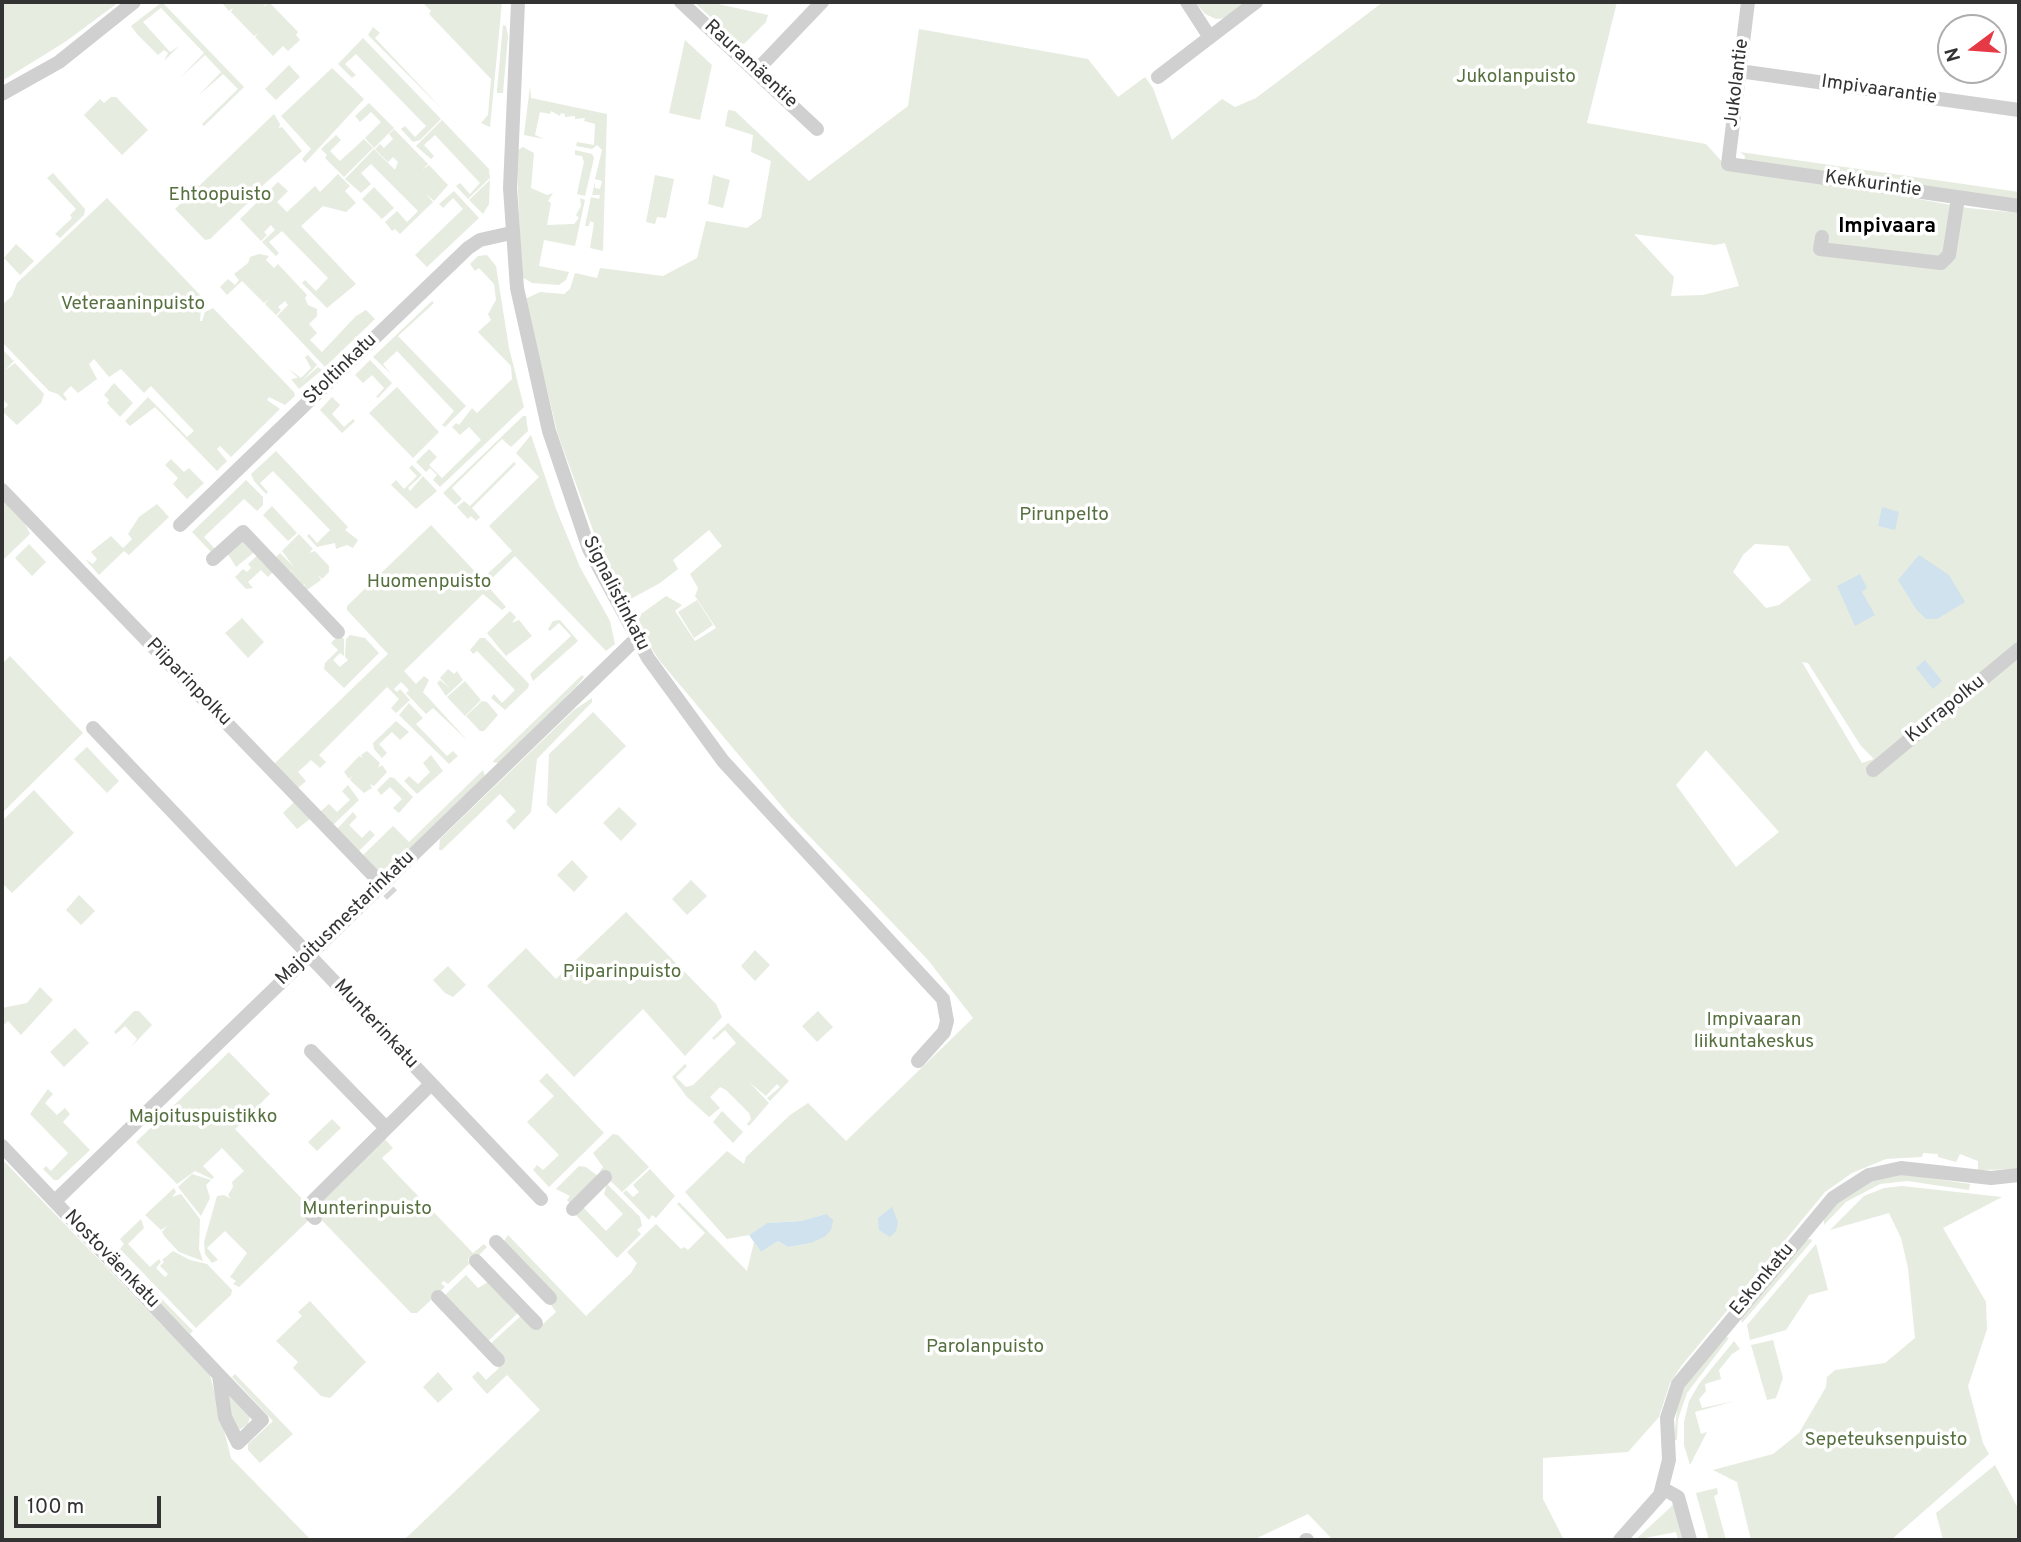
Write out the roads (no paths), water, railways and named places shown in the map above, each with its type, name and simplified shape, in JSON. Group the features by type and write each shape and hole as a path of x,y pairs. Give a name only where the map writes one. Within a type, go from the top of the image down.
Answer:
{"street":[{"path":"2,94 59,62 134,2"},
{"name":"Rauramäentie","path":"681,2 757,71 794,97 817,129"},
{"path":"757,71 822,2"},
{"path":"1187,2 1209,36"},
{"path":"1158,77 1256,2"},
{"name":"Jukolantie","path":"1728,164 1748,2"},
{"name":"Signalistinkatu","path":"519,6 510,141 511,233 522,322 558,460 589,549 662,679 723,761 943,999 947,1021 944,1032 918,1060"},
{"name":"Impivaarantie","path":"1739,71 2019,110"},
{"name":"Kekkurintie","path":"1728,164 2019,206"},
{"path":"1822,237 1821,249 1936,264 1949,255 1958,198"},
{"name":"Stoltinkatu","path":"180,525 468,248 481,240 511,233"},
{"name":"Piiparinpolku","path":"2,490 374,876"},
{"path":"213,559 243,532 338,632"},
{"name":"Majoitusmestarinkatu","path":"55,1201 637,638"},
{"name":"Kurrapolku","path":"1872,770 2019,649"},
{"name":"Munterinkatu","path":"93,728 541,1199"},
{"path":"311,1051 386,1128"},
{"path":"316,1218 309,1212 310,1204 431,1084"},
{"name":"Nostoväenkatu","path":"2,1146 219,1375"},
{"name":"Eskonkatu","path":"1662,1488 1669,1460 1667,1418 1678,1384 1833,1198 1860,1178 1901,1168 1991,1178 2019,1175"},
{"path":"573,1209 605,1177"},
{"path":"496,1242 550,1298"},
{"path":"476,1261 536,1323"},
{"path":"438,1297 498,1360"},
{"path":"1620,1540 1652,1506 1662,1488 1678,1497 1690,1540"}],"water":[{"path":"1882,507 1899,512 1895,530 1878,526"},
{"path":"1919,555 1949,575 1965,602 1937,619 1926,619 1916,609 1898,580"},
{"path":"1860,574 1867,588 1862,592 1875,615 1855,626 1837,586"},
{"path":"1925,660 1942,681 1933,689 1916,668"},
{"path":"892,1207 898,1222 896,1231 890,1237 879,1230 878,1218"},
{"path":"826,1214 833,1220 831,1230 811,1243 788,1247 778,1241 761,1252 749,1235 767,1223 801,1221"}],"tunnel":[{"path":"374,876 392,895"}],"district":[{"name":"Impivaara","path":"1887,228"}],"park label":[{"name":"Jukolanpuisto","path":"1516,78"},
{"name":"Ehtoopuisto","path":"220,196"},
{"name":"Veteraaninpuisto","path":"133,305"},
{"name":"Pirunpelto","path":"1064,516"},
{"name":"Huomenpuisto","path":"429,583"},
{"name":"Piiparinpuisto","path":"622,973"},
{"name":"Impivaaran liikuntakeskus","path":"1754,1032"},
{"name":"Majoituspuistikko","path":"203,1118"},
{"name":"Munterinpuisto","path":"367,1210"},
{"name":"Parolanpuisto","path":"985,1348"},
{"name":"Sepeteuksenpuisto","path":"1886,1441"}]}
